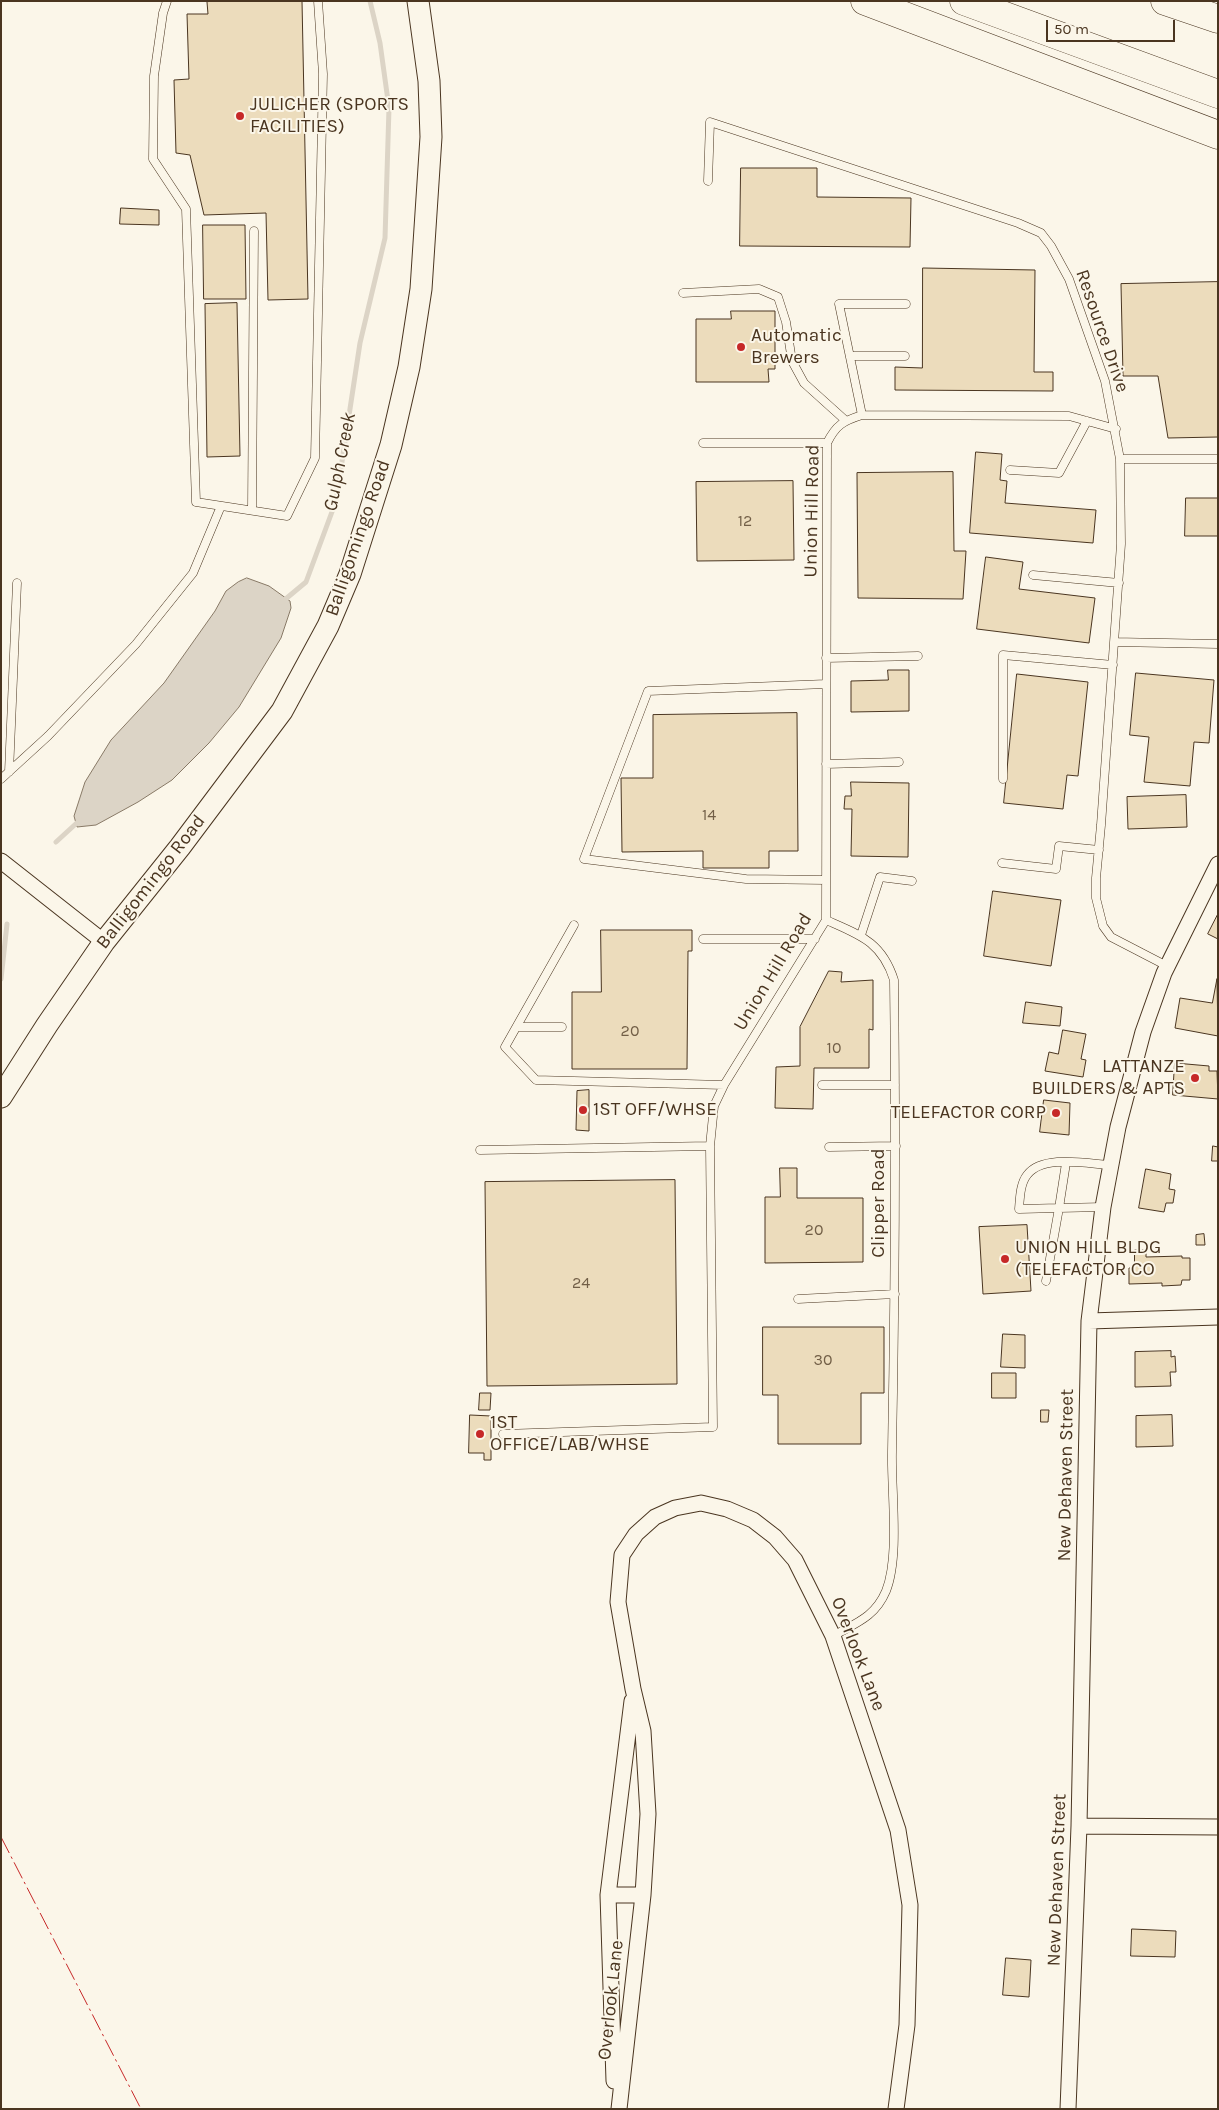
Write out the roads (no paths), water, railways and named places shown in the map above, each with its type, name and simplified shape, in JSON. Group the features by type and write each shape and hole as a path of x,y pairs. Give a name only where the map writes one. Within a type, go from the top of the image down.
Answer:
{"highway":[{"path":"866,1 1218,135"},
{"path":"964,1 1218,94"},
{"path":"1165,1 1218,19"}],"street":[{"name":"Balligomingo Road","path":"1,1096 104,942 180,847 282,711 328,626 350,574 391,445 409,367 421,289 431,137 429,81 418,1"},
{"path":"1,861 104,942"},
{"name":"New Dehaven Street","path":"1068,2109 1079,1826 1089,1321 1103,1207 1118,1127 1143,1032 1167,966 1218,864"},
{"path":"1089,1321 1218,1317"},
{"name":"Overlook Lane","path":"619,2109 643,1895 648,1814 643,1731 633,1689 618,1602 622,1555 636,1534 655,1517 675,1508 701,1503 727,1509 753,1520 775,1537 795,1560 833,1636 898,1830 910,1905 907,2025 896,2109"},
{"name":"Overlook Lane","path":"615,2109 608,1895 633,1689"},
{"path":"1079,1826 1218,1828"},
{"path":"608,1895 643,1895"}],"lane":[{"path":"167,1 163,13 154,76 153,159 186,209 196,502 288,516 315,458 323,74 318,1"},
{"name":"Resource Drive","path":"708,181 710,122 1018,223 1041,233 1051,246 1068,279 1105,381 1116,429"},
{"path":"252,510 254,231"},
{"path":"684,293 759,289 778,298 786,322 792,361 804,383 845,420 862,415 1069,416 1116,429 1120,459 1121,544 1096,898 1104,926 1111,937 1167,966"},
{"path":"862,415 839,304 906,304"},
{"path":"850,356 905,356"},
{"name":"Union Hill Road","path":"503,1434 713,1427 710,1146 714,1106 724,1085 826,920 827,443 833,432 845,420"},
{"path":"1010,470 1059,473 1087,421"},
{"path":"703,442 827,443"},
{"path":"1120,459 1218,459"},
{"path":"1,779 48,736 136,644 193,573 221,506"},
{"path":"1033,575 1118,583"},
{"path":"9,772 18,583"},
{"path":"1114,642 1218,644"},
{"path":"826,658 918,656"},
{"path":"1003,779 1003,656 1113,665"},
{"path":"826,684 648,690 584,860 746,879 826,880"},
{"path":"826,764 899,762"},
{"path":"1002,863 1056,869 1059,846 1099,850"},
{"path":"861,935 880,877 912,881"},
{"name":"Clipper Road","path":"826,920 861,935 878,949 889,963 894,980 896,1146 892,1461 893,1562 886,1590 874,1612 833,1636"},
{"path":"574,925 505,1047 536,1080 724,1085"},
{"path":"703,939 815,939"},
{"path":"517,1027 562,1027"},
{"path":"822,1085 895,1086"},
{"path":"480,1150 710,1146"},
{"path":"829,1148 896,1146"},
{"path":"1103,1207 1019,1209 1022,1184 1034,1168 1053,1162 1111,1165"},
{"path":"1046,1281 1066,1163"},
{"path":"798,1299 895,1294"}],"waterway":[{"name":"Gulph Creek","path":"282,602 306,582 336,501 360,343 385,238 389,108 380,43 370,1"},
{"name":"Gulph Creek","path":"56,842 80,820"},
{"name":"Gulph Creek","path":"1,979 7,924"}],"place":[{"name":"JULICHER (SPORTS FACILITIES)","path":"240,116"},
{"name":"Automatic Brewers","path":"741,347"},
{"name":"LATTANZE BUILDERS & APTS","path":"1195,1078"},
{"name":"1ST OFF/WHSE","path":"583,1110"},
{"name":"TELEFACTOR CORP","path":"1056,1113"},
{"name":"UNION HILL BLDG (TELEFACTOR CO","path":"1005,1259"},
{"name":"1ST OFFICE/LAB/WHSE","path":"480,1434"}]}
